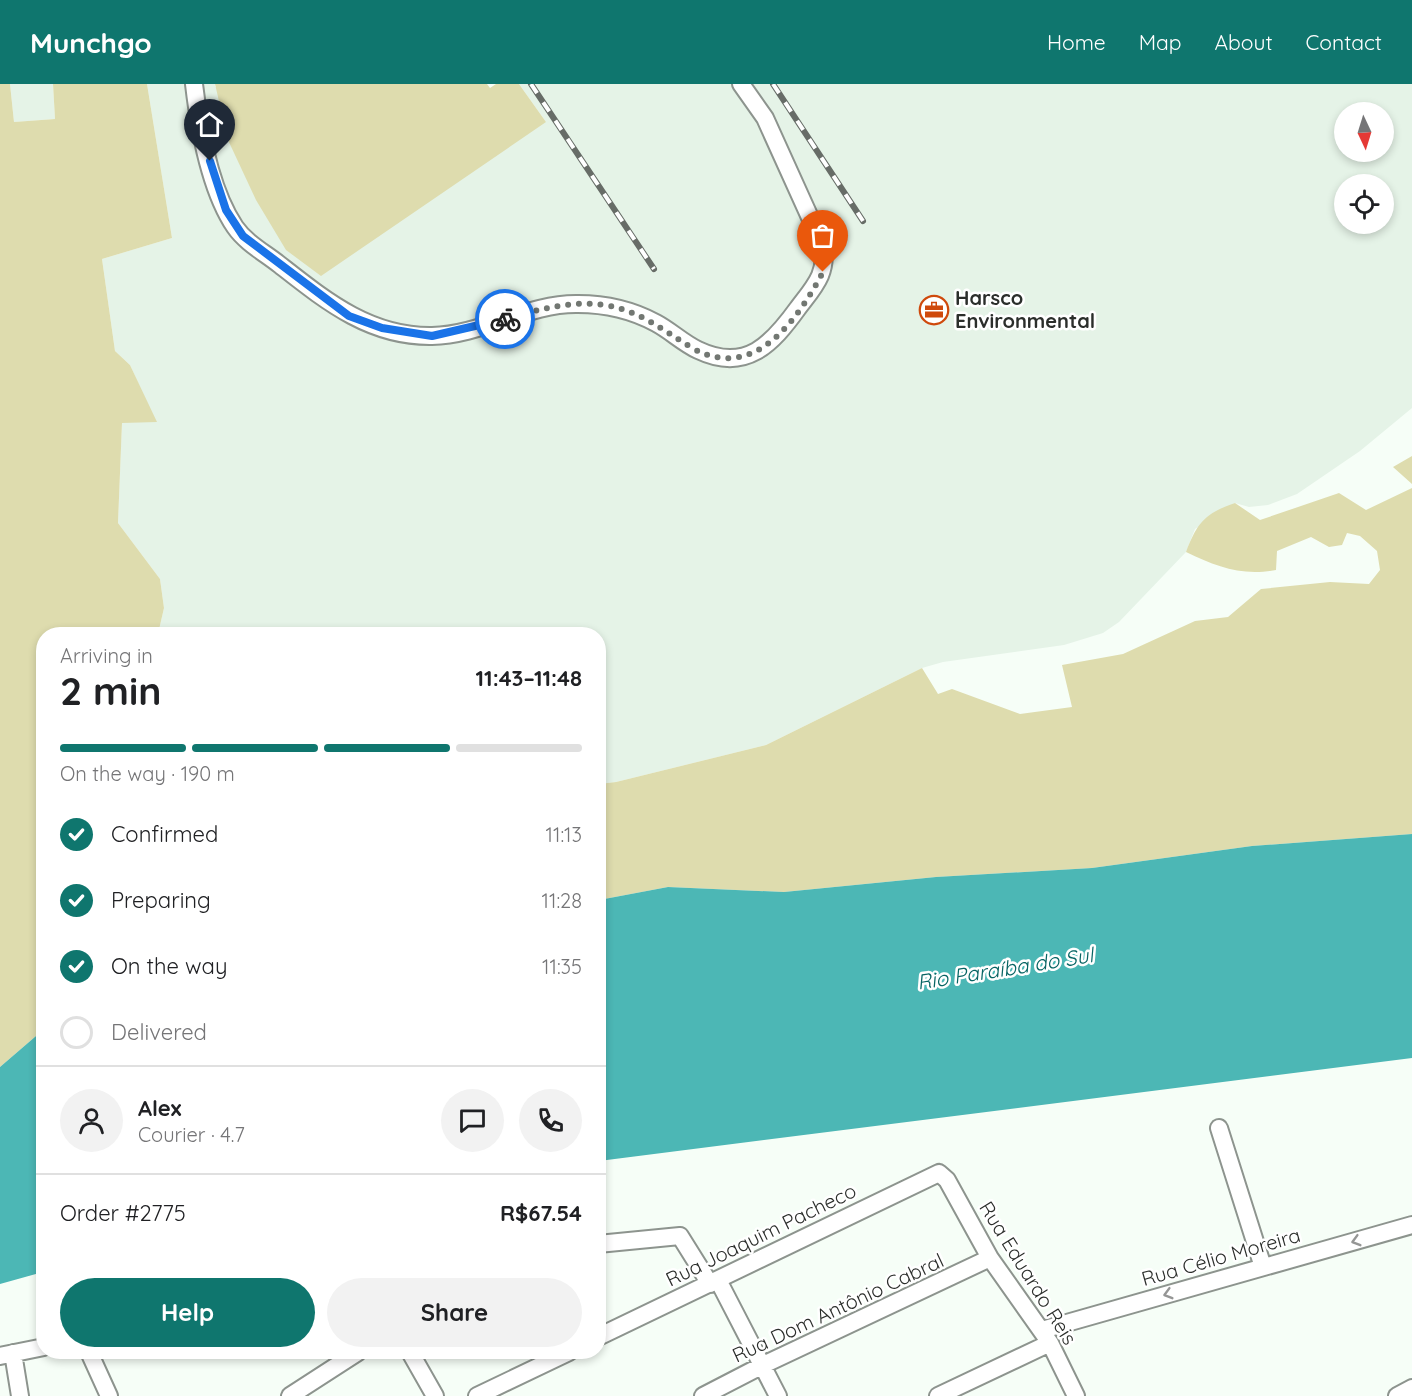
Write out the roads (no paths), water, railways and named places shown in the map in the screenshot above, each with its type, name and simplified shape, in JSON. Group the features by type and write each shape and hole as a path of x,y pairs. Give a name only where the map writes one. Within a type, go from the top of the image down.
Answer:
{"street":[{"path":"194,84 200,124 214,177 234,226 254,246 349,316 382,328 432,336 559,305 604,305 656,323 697,350 728,358 759,351 775,339 815,285 825,263 819,238 769,128 741,84"},
{"path":"1219,1128 1263,1267"},
{"name":"Rua Joaquim Pacheco","path":"606,1333 935,1174 942,1174"},
{"name":"Rua Eduardo Reis","path":"942,1174 990,1258 1046,1337 1076,1396"},
{"name":"Rua Célio Moreira","path":"938,1396 1046,1337 1263,1267 1412,1225"},
{"path":"606,1243 680,1236 714,1282 763,1365 778,1396"},
{"name":"Rua Dom Antônio Cabral","path":"703,1396 763,1365 990,1258"},
{"path":"20,1396 7,1354 36,1349"},
{"path":"92,1359 109,1394"},
{"path":"290,1396 347,1359"},
{"path":"414,1359 435,1396"},
{"path":"477,1396 554,1359"},
{"path":"1397,1396 1412,1388"}],"water":[{"name":"Rio Paraíba do Sul","path":"1412,834 1412,1058 606,1160 606,899 668,887 784,892 936,877 1092,868 1252,846"},
{"path":"36,1036 36,1274 0,1284 0,1067"}],"railway":[{"path":"531,84 654,269"},
{"path":"773,84 863,221"}],"place":[{"name":"Harsco Environmental","path":"934,310"}]}
